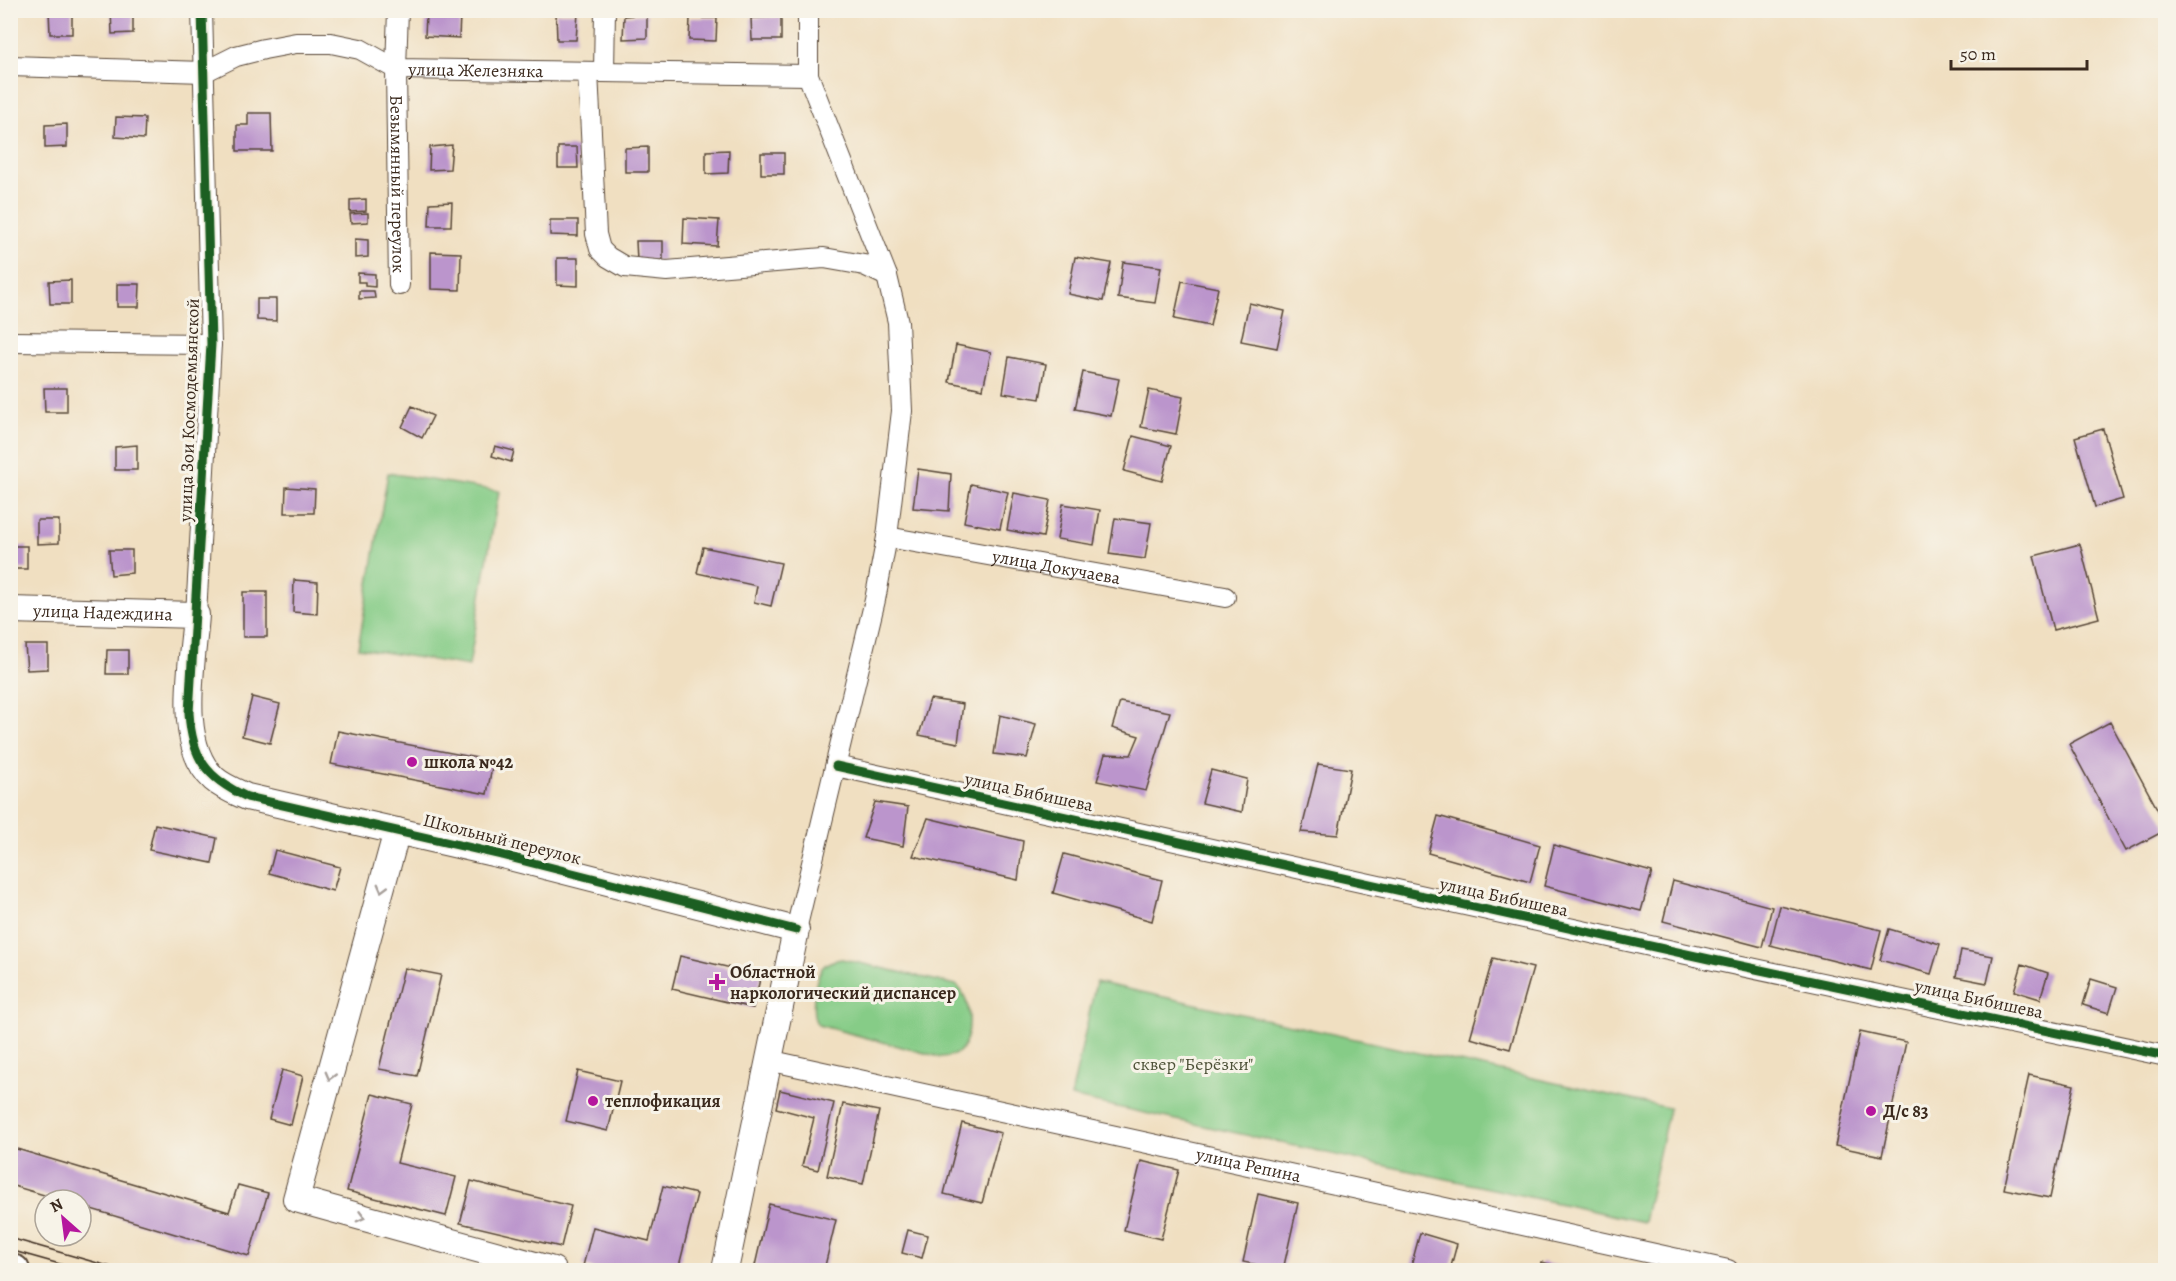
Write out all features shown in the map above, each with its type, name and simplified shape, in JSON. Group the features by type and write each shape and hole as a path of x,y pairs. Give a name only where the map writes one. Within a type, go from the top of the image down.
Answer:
{"main road":[{"path":"10,1269 15,1270"}],"street":[{"name":"улица Зои Космодемьянской","path":"202,10 211,344 190,720 195,749 206,771"},
{"name":"Безымянный переулок","path":"398,10 396,69 399,285"},
{"path":"605,10 596,72 596,234 600,249 608,257 625,267 667,272 824,258 864,265 887,276"},
{"path":"725,1270 796,930 836,766 887,537 902,411 898,322 887,276 808,75 808,10"},
{"name":"улица Железняка","path":"10,66 204,72 236,56 296,43 331,43 360,49 396,69 808,75"},
{"path":"10,342 211,344"},
{"name":"улица Докучаева","path":"887,537 1225,597"},
{"name":"улица Надеждина","path":"10,610 196,615"},
{"name":"улица Бибишева","path":"836,766 1718,961 2166,1056"},
{"name":"Школьный переулок","path":"206,771 215,781 247,797 397,831 796,930"},
{"path":"397,831 296,1199 553,1270"},
{"name":"улица Репина","path":"768,1060 1728,1270"}],"green space":[{"path":"388,473 499,491 469,666 358,648"},
{"path":"842,959 956,985 968,1008 969,1028 964,1046 959,1052 940,1057 818,1025 814,1013 814,995 818,978 826,964"},
{"name":"сквер \"Берёзки\"","path":"1096,982 1669,1108 1644,1222 1071,1097"}],"building":[{"path":"49,10 72,10 72,34 50,34"},
{"path":"111,10 133,10 133,33 112,34"},
{"path":"556,13 578,13 576,40 557,40"},
{"path":"647,14 647,38 623,39 624,16"},
{"path":"426,15 460,15 459,38 425,36"},
{"path":"781,17 781,40 752,40 751,18"},
{"path":"690,18 717,18 716,41 689,40"},
{"path":"248,113 271,113 272,151 237,151 237,125 248,125"},
{"path":"116,117 145,118 144,139 115,137"},
{"path":"67,124 67,147 45,148 45,125"},
{"path":"452,145 450,169 429,170 430,147"},
{"path":"558,147 577,147 578,168 558,168"},
{"path":"648,147 648,172 625,172 625,148"},
{"path":"729,150 728,173 706,174 706,151"},
{"path":"761,153 784,153 784,174 761,174"},
{"path":"366,199 366,211 350,212 350,200"},
{"path":"452,202 451,226 429,226 430,203"},
{"path":"368,213 368,222 351,223 350,214"},
{"path":"684,218 719,220 717,246 683,244"},
{"path":"550,220 578,220 578,236 550,235"},
{"path":"355,239 368,240 368,257 355,258"},
{"path":"636,241 663,241 663,260 637,261"},
{"path":"431,252 461,253 460,290 431,289"},
{"path":"1075,257 1111,263 1103,301 1068,294"},
{"path":"557,258 578,258 578,286 557,285"},
{"path":"1123,262 1161,267 1155,303 1118,298"},
{"path":"358,273 375,274 375,287 365,286 365,282 358,282"},
{"path":"71,280 71,304 50,304 49,281"},
{"path":"1182,281 1218,288 1210,326 1174,319"},
{"path":"117,284 140,284 139,307 117,307"},
{"path":"359,291 374,291 375,298 359,299"},
{"path":"257,299 276,299 276,321 257,320"},
{"path":"1249,303 1285,311 1277,348 1241,341"},
{"path":"956,345 991,352 983,389 949,382"},
{"path":"1009,357 1046,364 1040,399 1003,393"},
{"path":"1083,372 1119,379 1111,416 1075,409"},
{"path":"44,388 67,388 67,412 45,412"},
{"path":"1149,390 1183,397 1176,434 1141,427"},
{"path":"412,406 433,416 422,438 402,427"},
{"path":"2103,429 2123,499 2095,507 2075,437"},
{"path":"1133,436 1171,446 1162,481 1124,471"},
{"path":"137,445 137,470 115,470 115,447"},
{"path":"495,446 514,451 511,462 492,456"},
{"path":"918,469 951,474 949,511 913,508"},
{"path":"971,484 1008,492 1000,529 964,522"},
{"path":"286,487 315,489 314,513 285,513"},
{"path":"1014,493 1050,500 1043,537 1007,530"},
{"path":"1063,504 1100,510 1094,545 1057,539"},
{"path":"1115,518 1151,523 1145,559 1109,554"},
{"path":"37,520 59,520 59,543 37,544"},
{"path":"2080,544 2099,618 2053,630 2034,556"},
{"path":"10,546 27,546 27,569 10,569"},
{"path":"703,547 781,563 771,606 754,602 757,586 697,573"},
{"path":"109,550 132,550 132,573 111,575"},
{"path":"294,580 318,582 317,614 293,612"},
{"path":"243,592 267,592 267,637 243,637"},
{"path":"25,645 48,645 48,669 27,670"},
{"path":"107,650 128,650 128,674 106,674"},
{"path":"252,697 280,704 270,743 242,736"},
{"path":"930,699 963,704 958,743 919,735"},
{"path":"1120,702 1170,712 1146,791 1097,781 1105,754 1131,755 1139,736 1112,728"},
{"path":"1000,715 1036,724 1027,758 994,754"},
{"path":"2110,722 2166,825 2166,830 2126,851 2069,744"},
{"name":"школа №42","path":"338,731 493,761 487,794 331,764"},
{"path":"1318,764 1351,769 1338,835 1301,832"},
{"path":"1211,770 1247,779 1242,812 1202,803"},
{"path":"875,802 908,807 903,846 863,838"},
{"path":"1438,816 1540,845 1530,882 1428,853"},
{"path":"928,818 1023,841 1018,880 913,856"},
{"path":"155,824 217,838 212,863 149,850"},
{"path":"1554,845 1652,872 1641,911 1544,886"},
{"path":"275,850 340,867 333,891 269,873"},
{"path":"1064,854 1162,880 1152,921 1053,893"},
{"path":"1673,881 1772,907 1762,947 1663,921"},
{"path":"1780,906 1881,930 1871,970 1770,945"},
{"path":"1889,929 1940,944 1931,974 1880,960"},
{"path":"1961,950 1993,956 1987,983 1956,977"},
{"name":"Областной наркологический диспансер","path":"680,956 761,975 753,1008 672,989"},
{"path":"1493,958 1533,968 1510,1049 1470,1038"},
{"path":"2022,964 2048,973 2040,999 2014,991"},
{"path":"404,968 441,975 417,1076 379,1069"},
{"path":"2091,979 2117,987 2109,1013 2083,1005"},
{"path":"1860,1032 1906,1042 1882,1156 1835,1146"},
{"path":"282,1070 303,1076 291,1125 269,1119"},
{"name":"теплофикация","path":"578,1071 620,1081 608,1131 566,1121"},
{"path":"2029,1075 2074,1085 2050,1198 2004,1189"},
{"path":"780,1090 834,1103 818,1170 802,1166 814,1118 776,1108"},
{"path":"372,1094 412,1104 397,1163 456,1177 446,1216 347,1191"},
{"path":"843,1104 879,1111 863,1184 827,1176"},
{"path":"962,1123 1001,1133 982,1203 944,1194"},
{"path":"10,1147 229,1212 238,1185 268,1193 249,1256 93,1210 93,1188 33,1188 33,1192 10,1185"},
{"path":"1141,1161 1179,1170 1161,1239 1124,1230"},
{"path":"471,1181 571,1206 561,1247 460,1223"},
{"path":"663,1186 697,1194 678,1270 600,1270 583,1266 593,1227 649,1241"},
{"path":"1258,1194 1298,1203 1283,1270 1243,1262"},
{"path":"769,1204 836,1220 824,1270 754,1270"},
{"path":"908,1230 928,1235 922,1258 902,1253"},
{"path":"1420,1233 1457,1244 1450,1270 1410,1270"},
{"path":"1541,1262 1573,1270 1539,1270"}],"tram line":[{"path":"10,1238 122,1270"},
{"path":"10,1250 81,1270"}],"cycle path":[{"path":"202,10 211,344 189,713 194,742 204,765 221,782 247,797 502,855 796,930"},
{"path":"836,766 1718,961 2166,1056"}],"place":[{"name":"школа №42","path":"412,762"},
{"name":"Областной наркологический диспансер","path":"717,982"},
{"name":"теплофикация","path":"593,1101"},
{"name":"Д/с 83","path":"1871,1111"}]}
